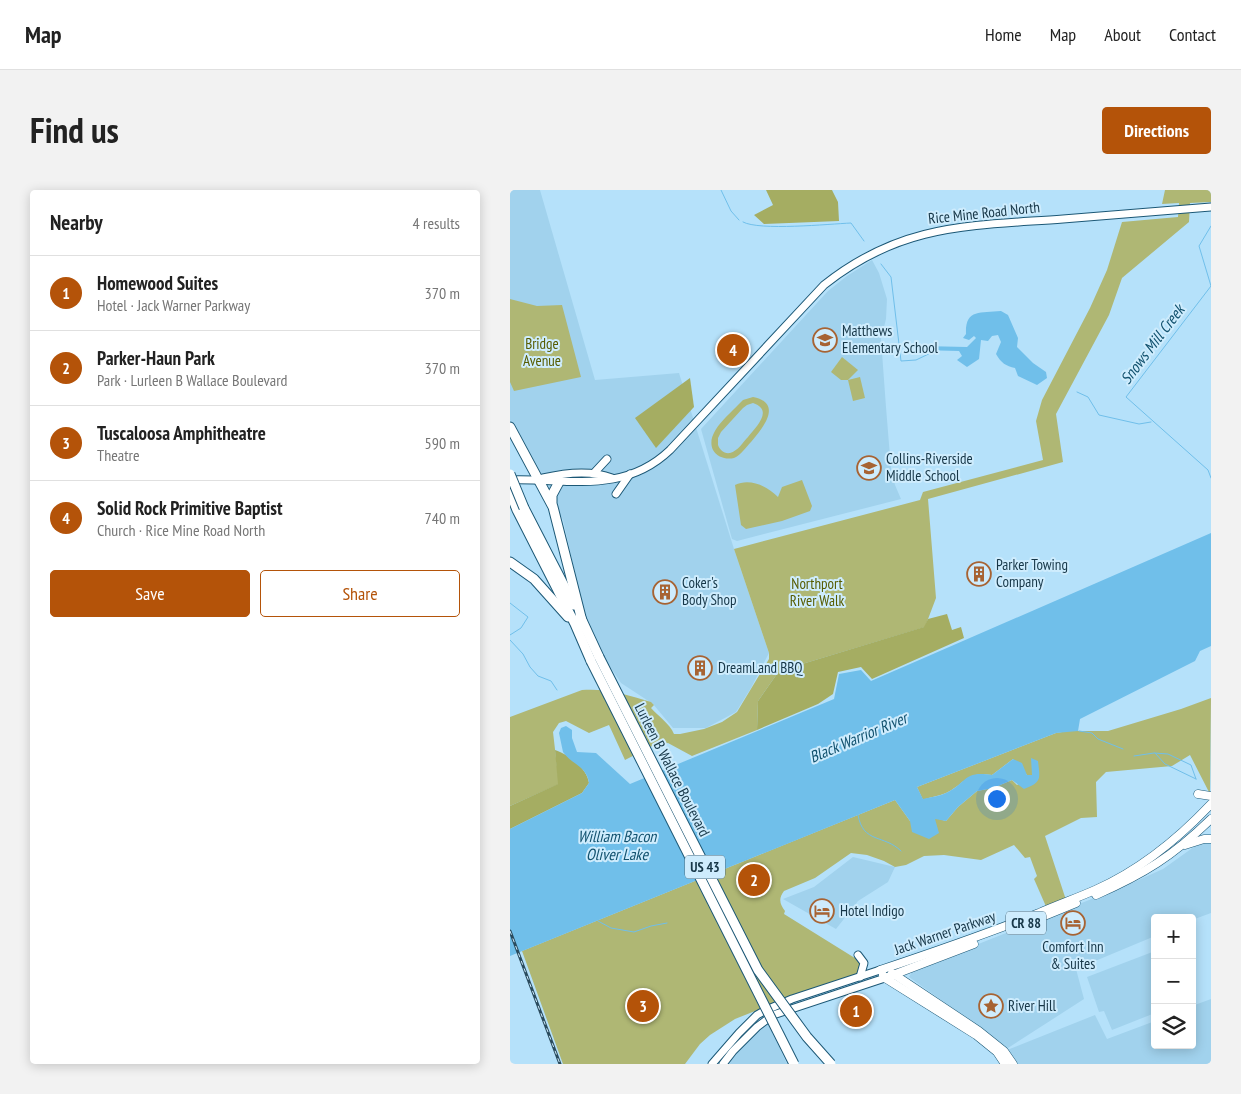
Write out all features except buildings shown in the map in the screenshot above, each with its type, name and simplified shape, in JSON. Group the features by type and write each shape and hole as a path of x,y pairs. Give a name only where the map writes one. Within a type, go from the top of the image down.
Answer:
{"highway":[{"path":"510,427 553,507"},
{"name":"Lurleen B Wallace Boulevard","path":"510,474 521,509"},
{"path":"559,482 552,495 553,507 565,548 578,622"},
{"name":"Lurleen B Wallace Boulevard","path":"510,492 521,509 578,622 794,1064"},
{"path":"510,562 534,579 578,622"},
{"name":"Lurleen B Wallace Boulevard","path":"595,659 758,970 807,1037 831,1064"}],"main road":[{"name":"Rice Mine Road North","path":"538,479 559,482 601,481 630,474 650,466 670,450 824,285 848,266 897,242 925,233 972,226 1210,207"},
{"path":"594,474 607,459"},
{"path":"510,480 601,473 612,478"},
{"path":"616,494 630,474"},
{"path":"1198,794 1211,796"},
{"name":"Jack Warner Parkway","path":"712,1064 757,1014 776,1005 952,946 1105,886 1145,862 1210,808"},
{"name":"Jack Warner Parkway","path":"723,1064 756,1027 773,1015 885,978 1111,889 1138,876 1183,845 1211,819"},
{"path":"1183,845 1211,839"},
{"path":"858,954 864,963 860,976"},
{"path":"910,984 907,980 907,972 913,967"},
{"path":"880,970 895,974 979,1030 1004,1051 1013,1064"},
{"path":"880,970 885,978 976,1035 996,1052 1006,1064"}],"shaded area":[{"path":"510,190 540,190 595,380 679,373 769,653 736,712 706,728 673,728 653,704 621,683 589,635 563,520 510,420"},
{"path":"872,260 879,273 887,299 886,319 881,339 891,469 901,499 737,541 732,539 701,429 828,291"},
{"path":"1211,842 1211,913 1196,919 1196,914 1151,914 1151,938 1076,969 1084,999 1008,1048 909,977 913,970 1163,869 1198,844"},
{"name":"Hotel Indigo","path":"853,857 895,867 888,882 858,901 836,929 783,899 814,887"},
{"path":"1151,953 1151,1015 1112,1030 1104,1011 1099,1012 1087,977"},
{"path":"1211,999 1211,1064 1013,1064 1007,1050 1095,1015 1107,1039 1151,1022 1151,1049 1196,1049 1196,1005"},
{"path":"768,1023 787,1064 727,1064 754,1034"}],"green space":[{"path":"766,190 832,190 838,202 839,221 764,224 754,215 773,205"},
{"name":"Northport River Walk","path":"1165,190 1211,190 1211,202 1190,203 1189,222 1122,278 1109,315 1056,414 1063,462 928,499 936,598 925,627 779,671 758,701 757,730 692,756 668,743 654,745 625,760 609,725 589,733 566,721 559,723 553,732 559,784 510,806 510,717 582,690 600,690 651,702 654,705 651,708 667,723 674,734 704,729 722,722 737,712 769,659 769,653 734,549 920,500 923,492 1043,460 1036,421 1042,400 1090,308 1107,270 1122,222 1178,217 1179,203 1162,204"},
{"name":"Bridge Avenue","path":"510,299 537,306 562,305 581,377 514,391 510,382"},
{"path":"842,357 858,370 848,380 841,380 831,372"},
{"path":"860,377 865,398 853,401 848,380"},
{"path":"690,378 694,407 656,448 635,418"},
{"path":"753,397 762,400 769,410 768,417 765,424 739,455 728,459 713,450 711,444 712,437 724,419 743,400","holes":["753,403 759,406 763,414 755,428 735,450 730,453 722,451 718,445 718,438 721,432 747,405"]},
{"path":"802,480 812,506 810,511 782,521 746,529 741,525 735,485 746,482 758,484 778,497 782,487"},
{"path":"947,614 952,630 961,627 964,638 872,679 861,667 838,672 833,694 818,704 757,730 758,701 779,671 924,627 928,619"},
{"path":"1211,698 1210,794 1190,755 1172,766 1106,772 1096,782 1097,817 1081,818 1045,836 1067,903 1048,911 1034,879 1037,876 1030,857 1025,858 1014,845 981,860 944,855 924,856 906,865 895,867 867,855 851,853 815,878 784,891 780,901 785,911 784,914 858,960 862,967 860,973 854,977 770,1005 735,1019 710,1035 700,1044 685,1064 563,1064 522,951 895,800 910,821 935,818 946,821 958,807 977,791 993,788 1012,780 1017,785 1032,775 1027,775 1013,759 992,775 983,774 971,777 946,793 923,800 917,787 1056,733 1068,731 1108,731"},
{"path":"555,750 576,762 585,772 589,783 582,793 510,829 510,806 558,784"}],"water":[{"path":"1001,311 1008,315 1018,338 1017,347 1033,363 1046,372 1047,378 1037,385 1018,376 1015,368 1006,365 1000,360 996,354 1001,342 998,335 992,336 988,341 981,340 979,359 967,367 957,360 962,356 959,351 920,350 922,346 967,347 976,338 974,336 969,340 963,338 971,316"},
{"name":"William Bacon Oliver Lake","path":"1211,533 1211,646 1200,651 1195,661 1080,719 1078,731 1056,733 917,787 923,799 941,795 953,789 970,776 976,774 992,775 1013,759 1022,763 1027,775 1032,775 1031,758 1038,761 1039,776 1034,784 1024,789 1012,780 993,788 977,791 958,807 946,821 935,819 939,833 929,839 912,832 910,821 895,800 510,956 510,829 582,793 589,783 588,777 582,769 563,752 559,733 561,728 566,726 572,730 572,738 577,752 596,753 630,784 834,699 839,674 861,670 871,681"}],"waterway":[{"path":"721,190 731,211 739,220"},
{"path":"743,222 751,225 778,227 851,223 864,241"},
{"name":"Snows Mill Creek","path":"1211,226 1199,246 1211,286 1126,397 1208,470 1211,478"},
{"path":"881,264 891,277 901,361 916,360 937,350"},
{"path":"1077,392 1088,397 1099,415 1139,424 1151,422"},
{"path":"510,603 528,617 521,628 510,635"},
{"path":"510,640 523,654 530,667 538,676 551,681 557,690"},
{"path":"1079,731 1092,733 1098,739 1123,749"},
{"path":"1134,756 1154,753 1168,754 1191,765 1196,779"},
{"path":"1155,753 1165,764 1196,779"},
{"path":"858,815 864,830 869,835 888,842 901,851"},
{"path":"598,921 611,928 634,932 667,923"}],"railway":[{"path":"510,931 560,1064"}],"place":[{"name":"Matthews Elementary School","path":"825,340"},
{"name":"Solid Rock Primitive Baptist","path":"733,350"},
{"name":"Collins-Riverside Middle School","path":"869,468"},
{"name":"Parker Towing Company","path":"979,574"},
{"name":"Coker's Body Shop","path":"665,592"},
{"name":"DreamLand BBQ","path":"700,668"},
{"name":"Parker-Haun Park","path":"754,880"},
{"name":"Hotel Indigo","path":"822,911"},
{"name":"Comfort Inn & Suites","path":"1073,923"},
{"name":"Tuscaloosa Amphitheatre","path":"643,1006"},
{"name":"River Hill","path":"991,1006"},
{"name":"Homewood Suites","path":"856,1011"}],"water label":[{"name":"Black Warrior River","path":"858,737"}]}
